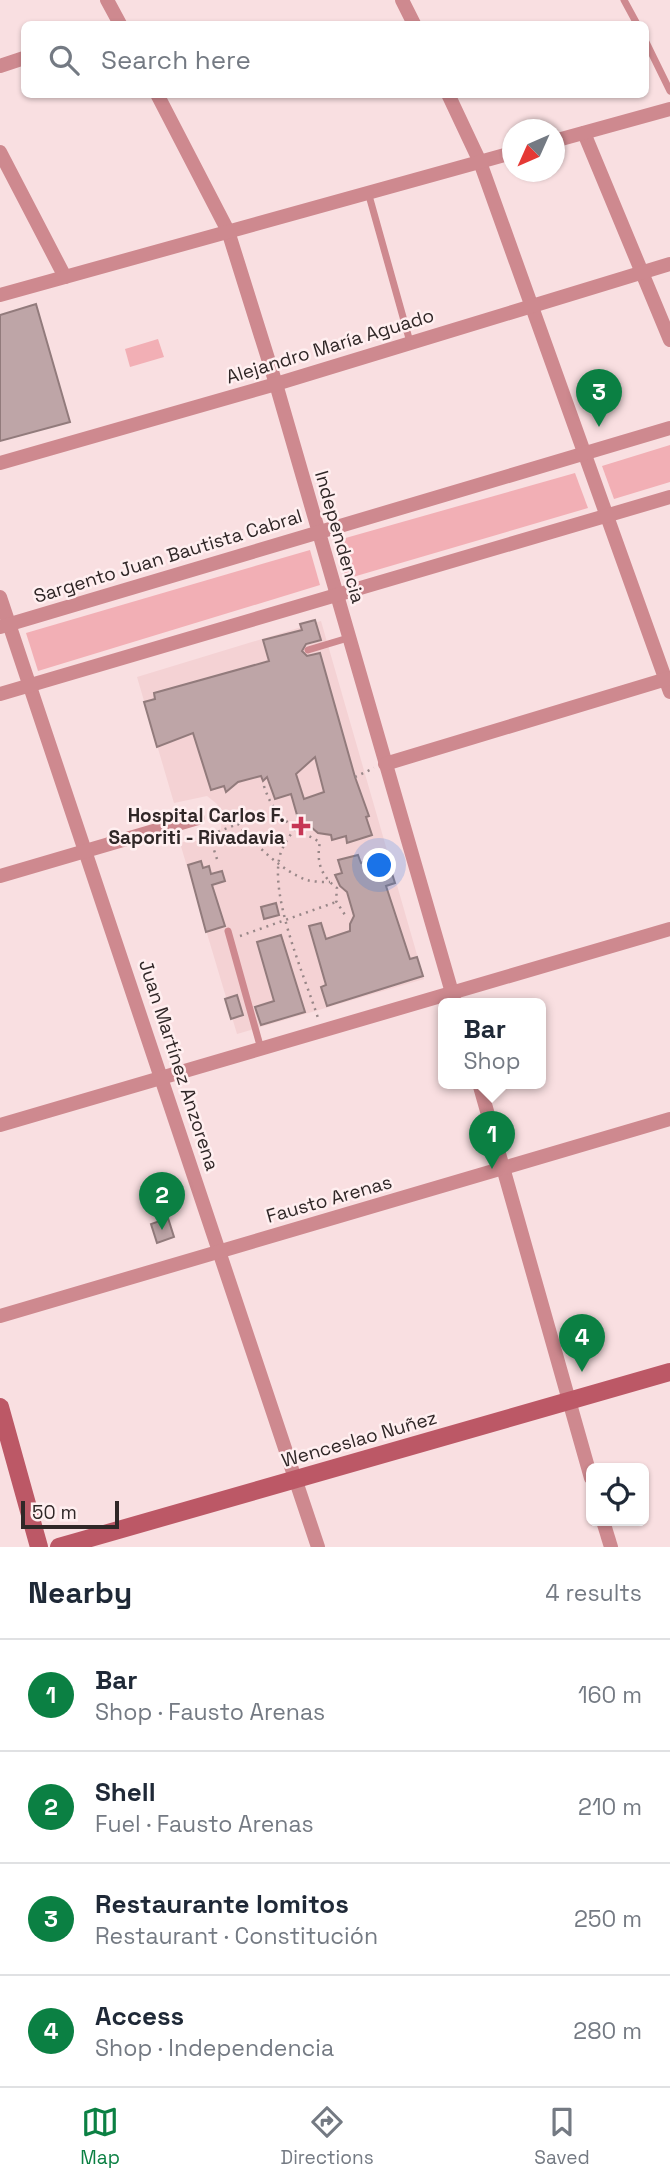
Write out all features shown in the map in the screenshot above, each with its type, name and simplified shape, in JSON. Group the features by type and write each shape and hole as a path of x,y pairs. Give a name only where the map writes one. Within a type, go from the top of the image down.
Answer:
{"street":[{"path":"107,0 118,21"},
{"path":"402,0 412,21"},
{"path":"0,66 21,59"},
{"name":"Independencia","path":"159,98 228,231 319,531 454,998"},
{"path":"385,764 668,683 480,162 450,98"},
{"path":"565,138 670,109"},
{"path":"584,133 670,340"},
{"path":"0,152 65,277"},
{"path":"0,295 502,156"},
{"name":"Alejandro María Aguado","path":"0,463 275,384 670,264"},
{"name":"Sargento Juan Bautista Cabral","path":"5,626 670,428"},
{"path":"0,694 670,497"},
{"name":"Juan Martínez Anzorena","path":"0,597 5,626 30,685 86,849 318,1547"},
{"path":"0,876 198,818"},
{"path":"454,998 670,929"},
{"path":"0,1125 321,1031 438,1002"},
{"path":"482,1089 587,1463"},
{"name":"Fausto Arenas","path":"0,1316 670,1119"},
{"name":"Wenceslao Nuñez","path":"59,1547 670,1372"},
{"path":"0,1407 39,1547"},
{"path":"605,1526 611,1547"}],"lane":[{"path":"624,0 635,21"},
{"path":"649,48 670,91"},
{"path":"368,192 410,342"},
{"path":"308,650 348,638"},
{"path":"228,931 261,1049"}],"path":[{"path":"355,778 385,764"},
{"path":"264,786 274,811 295,829 320,842 321,872 337,888 336,901 347,918"},
{"path":"216,859 209,835 238,824 250,840 279,863 307,880 330,883"},
{"path":"295,829 281,852 279,897 321,1031"},
{"path":"230,940 336,901"}],"shaded area":[{"path":"158,339 164,357 130,367 125,349"},
{"path":"670,445 670,482 614,499 602,466"},
{"path":"575,473 588,508 346,579 335,541"},
{"path":"310,550 320,585 38,671 26,633"},
{"name":"Hospital Carlos F. Saporiti - Rivadavia","path":"321,621 424,979 237,1034 180,843 191,840 204,843 213,839 221,829 222,816 217,804 207,796 174,803 137,677"}],"building":[{"path":"36,304 70,422 0,441 0,315"},
{"path":"315,620 321,640 306,644 302,651 307,656 320,653 355,777 369,816 366,817 372,835 347,843 346,836 332,840 331,835 318,833 304,821 299,822 291,794 275,799 267,777 263,781 261,776 238,782 226,792 224,786 211,790 193,733 157,747 144,702 155,699 154,693 269,661 263,640 302,630 300,624","holes":["315,757 324,792 304,799 296,774"]},
{"path":"358,855 361,863 379,856 381,863 388,861 395,883 386,886 410,959 417,957 423,976 327,1006 321,987 326,985 309,926 321,923 326,939 350,931 354,916 347,892 340,886 335,875 342,873 338,860"},
{"path":"201,861 203,868 209,866 211,874 222,871 225,881 212,885 225,926 206,932 188,865"},
{"path":"276,903 279,915 264,919 261,907"},
{"path":"281,935 305,1012 261,1025 255,1007 274,1001 257,942"},
{"path":"237,995 243,1015 231,1019 225,999"},
{"path":"168,1218 174,1237 157,1243 151,1224"}],"place":[{"name":"Restaurante lomitos","path":"599,427"},
{"name":"Hospital Carlos F. Saporiti - Rivadavia","path":"301,826"},
{"name":"Bar","path":"492,1169"},
{"name":"Shell","path":"162,1230"},
{"name":"Access","path":"582,1372"}]}
